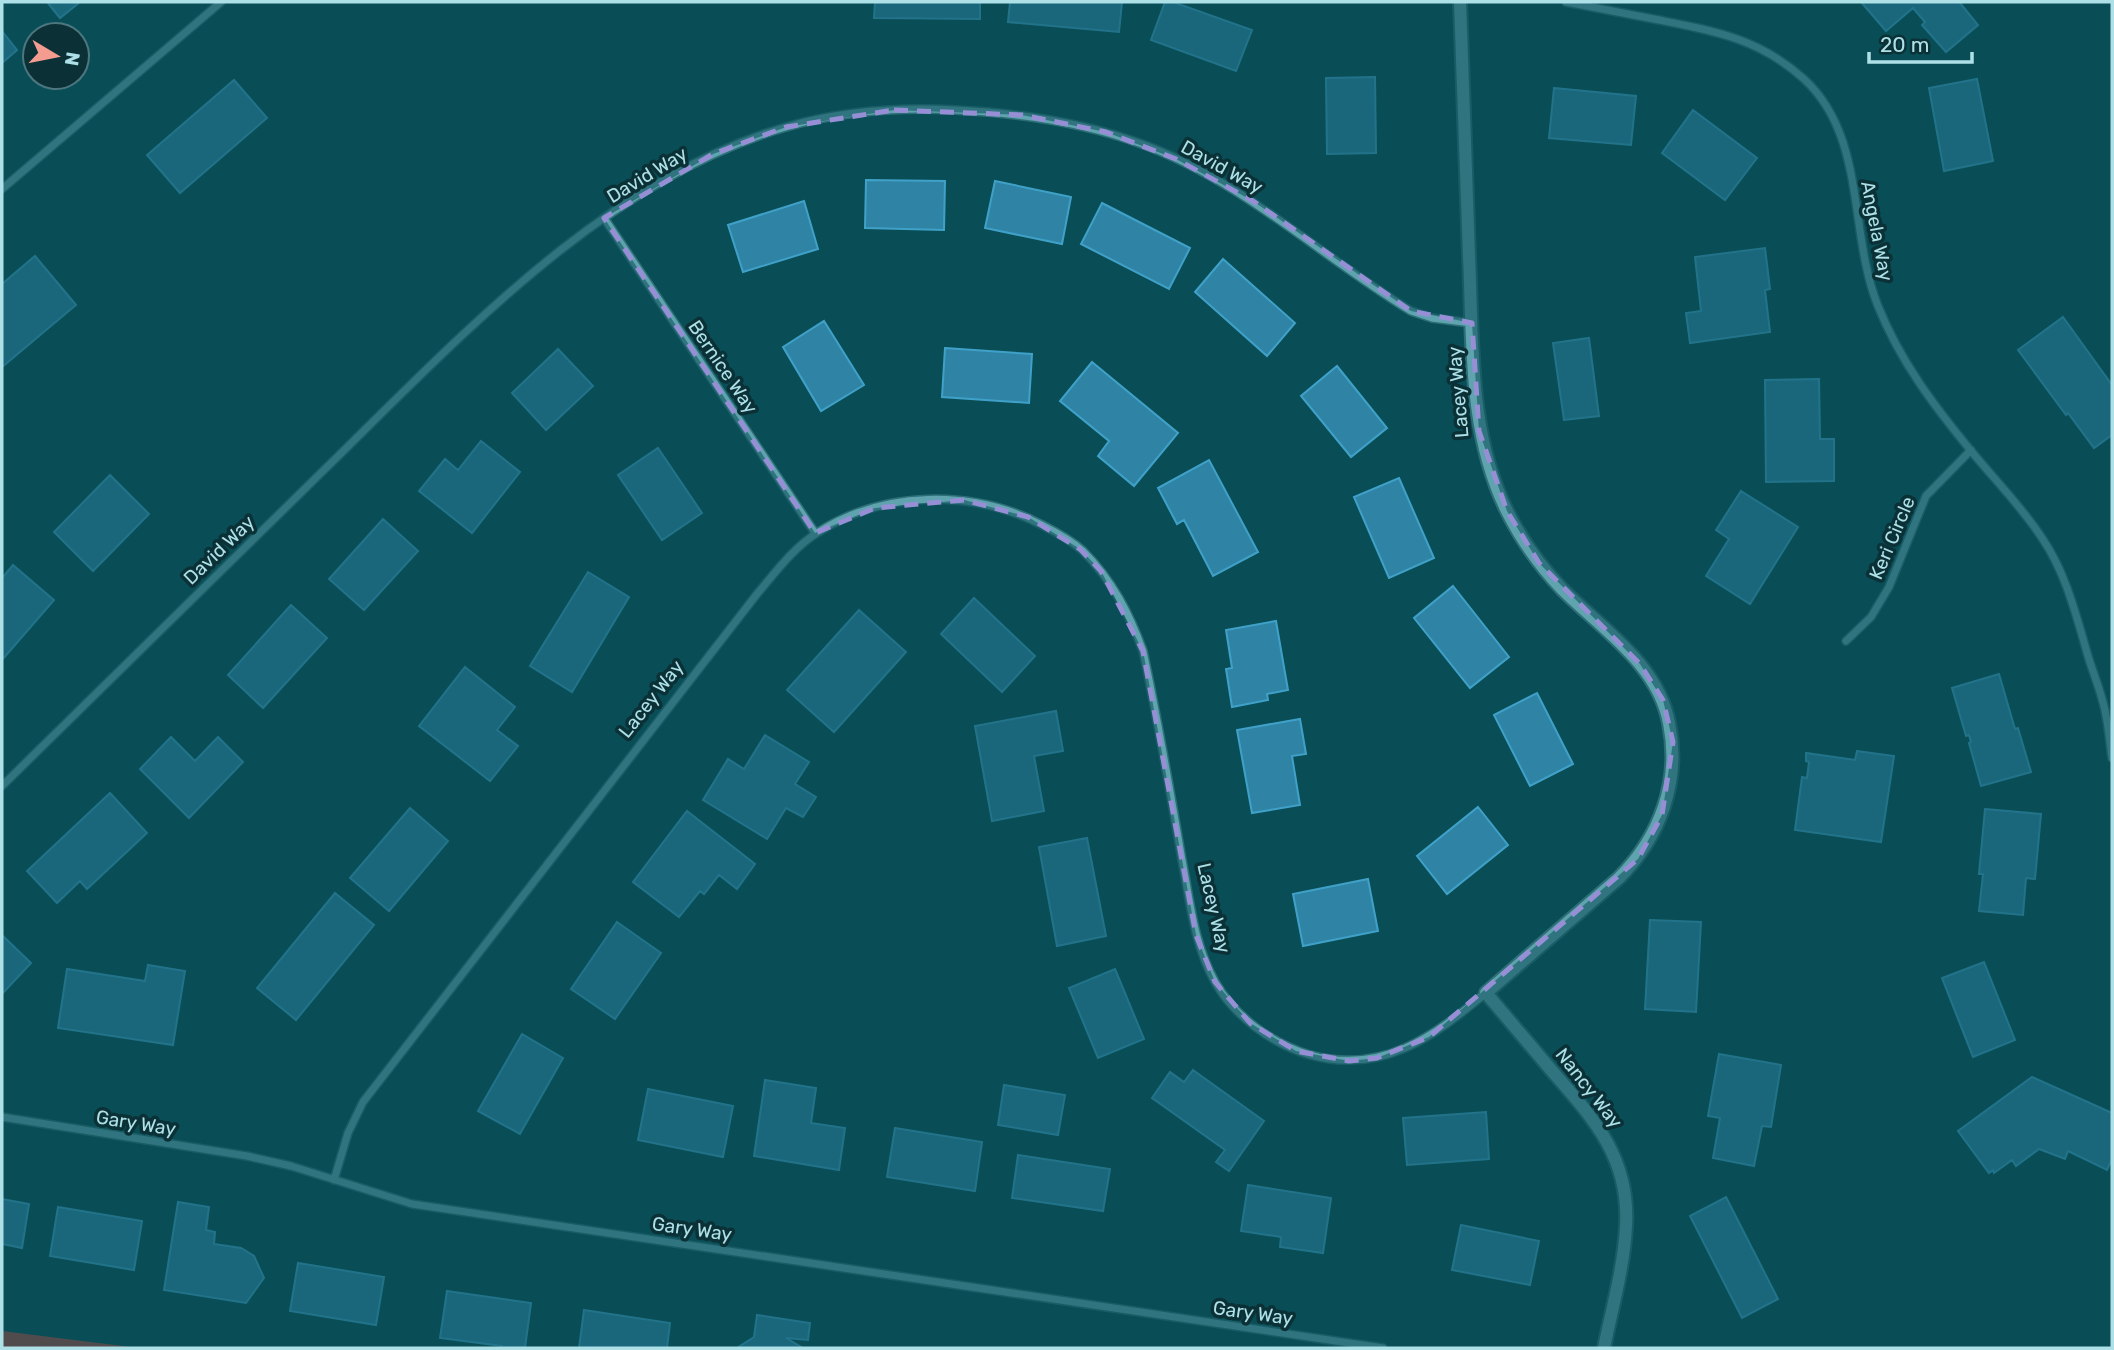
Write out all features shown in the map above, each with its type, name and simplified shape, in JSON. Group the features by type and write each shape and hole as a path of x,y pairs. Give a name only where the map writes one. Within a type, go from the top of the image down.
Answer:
{"street":[{"path":"2,189 221,2"},
{"name":"Lacey Way","path":"334,1180 348,1133 363,1101 757,594 784,562 815,533 875,508 933,499 964,500 998,507 1028,517 1080,549 1101,571 1118,595 1143,651 1196,935 1205,958 1215,982 1231,1004 1250,1023 1296,1051 1349,1061 1377,1058 1404,1050 1429,1037 1486,993 1638,859 1662,815 1671,778 1673,743 1663,701 1640,664 1562,589 1539,563 1507,511 1485,456 1479,431 1472,323 1460,2"},
{"name":"Angela Way","path":"1566,2 1713,30 1747,41 1778,58 1807,81 1834,117 1848,156 1866,269 1885,325 1915,379 2026,514 2057,563 2109,713 2112,758"},
{"name":"David Way","path":"2,786 485,312 604,218 649,189 713,154 786,127 857,112 936,109 1022,115 1106,132 1142,144 1213,177 1253,201 1411,311 1432,318 1472,323"},
{"name":"Bernice Way","path":"604,218 815,533"},
{"name":"Keri Circle","path":"1846,641 1871,617 1889,587 1926,496 1971,450"},
{"name":"Nancy Way","path":"1486,993 1592,1118 1613,1151 1618,1165 1624,1184 1626,1225 1604,1348"},
{"name":"Gary Way","path":"2,1117 247,1156 412,1204 1383,1348"}],"highlighted area":[{"path":"894,110 1022,115 1106,132 1176,159 1253,201 1411,311 1472,323 1479,431 1507,511 1539,563 1640,664 1663,700 1673,742 1662,815 1638,859 1429,1037 1377,1058 1349,1061 1296,1051 1250,1023 1215,982 1196,935 1143,651 1101,571 1080,549 1028,517 964,500 875,508 815,533 604,218 713,154 786,127"}],"shaded area":[{"path":"2,1331 139,1348 2,1348"}],"building":[{"path":"47,2 80,2 60,18"},
{"path":"875,2 980,2 980,19 874,18"},
{"path":"1010,2 1122,2 1119,32 1008,22"},
{"path":"1165,2 1173,2 1252,30 1236,71 1151,40"},
{"path":"1861,2 1962,2 1960,3 1978,25 1946,52 1922,25 1925,22 1913,8 1886,31"},
{"path":"2,31 17,50 2,63"},
{"path":"1375,77 1376,153 1327,154 1326,78"},
{"path":"1977,79 1993,161 1944,171 1929,88"},
{"path":"234,80 267,118 180,193 147,155"},
{"path":"1554,88 1636,96 1631,145 1549,138"},
{"path":"1693,110 1757,158 1725,200 1662,153"},
{"path":"866,180 945,181 944,230 865,228"},
{"path":"995,181 1071,197 1062,244 985,228"},
{"path":"804,201 818,249 743,272 728,225"},
{"path":"1102,203 1190,248 1169,289 1081,244"},
{"path":"1765,248 1770,289 1765,290 1770,332 1690,343 1686,313 1701,311 1695,257"},
{"path":"35,256 76,305 2,367 2,284"},
{"path":"1223,259 1295,323 1267,356 1195,292"},
{"path":"2063,317 2112,385 2112,435 2094,448 2018,350"},
{"path":"824,321 864,385 821,411 783,347"},
{"path":"1589,338 1599,416 1564,420 1553,343"},
{"path":"945,348 1032,354 1029,403 942,397"},
{"path":"558,349 593,386 546,430 512,393"},
{"path":"1092,362 1178,433 1134,486 1098,456 1109,441 1060,401"},
{"path":"1337,366 1387,428 1351,457 1301,396"},
{"path":"1819,379 1820,439 1834,439 1834,481 1766,482 1765,380"},
{"path":"481,441 520,472 472,533 419,491 445,459 458,470"},
{"path":"658,448 702,513 662,540 618,475"},
{"path":"1209,460 1258,552 1213,576 1184,520 1177,524 1158,488"},
{"path":"110,475 149,514 93,571 54,532"},
{"path":"1399,478 1434,558 1389,578 1354,497"},
{"path":"1741,491 1798,527 1750,604 1706,576 1729,539 1716,530"},
{"path":"383,519 418,551 364,610 329,579"},
{"path":"13,565 54,600 2,660 2,578"},
{"path":"588,572 629,597 572,692 530,666"},
{"path":"1453,586 1509,657 1470,688 1414,618"},
{"path":"974,598 1035,656 1002,692 941,634"},
{"path":"291,605 327,638 263,708 228,675"},
{"path":"859,610 906,652 834,732 787,690"},
{"path":"1276,621 1288,690 1267,694 1268,700 1232,707 1226,669 1232,668 1226,630"},
{"path":"465,667 515,707 497,730 518,746 490,781 419,726"},
{"path":"1999,674 2031,772 1981,786 1969,735 1966,736 1952,688"},
{"path":"1537,693 1573,764 1530,786 1494,715"},
{"path":"1056,711 1063,751 1034,756 1044,811 992,821 975,726"},
{"path":"1300,719 1306,754 1292,756 1300,805 1252,813 1237,730"},
{"path":"765,735 809,762 795,784 816,797 803,817 786,808 767,839 703,800 728,759 744,769"},
{"path":"171,737 195,761 218,737 243,762 189,818 140,769"},
{"path":"1857,751 1894,756 1881,842 1795,830 1802,777 1807,778 1809,762 1806,761 1806,753 1855,760"},
{"path":"110,793 147,833 87,889 80,881 57,903 27,871"},
{"path":"1478,807 1508,845 1447,894 1417,856"},
{"path":"410,808 448,841 389,911 350,878"},
{"path":"1985,809 2041,814 2035,879 2026,878 2023,915 1979,911 1983,874 1979,874"},
{"path":"687,811 755,864 737,889 719,875 704,894 700,891 679,917 633,882"},
{"path":"1087,838 1106,936 1057,946 1039,847"},
{"path":"1368,879 1378,931 1303,946 1293,894"},
{"path":"335,893 374,925 296,1020 257,988"},
{"path":"1650,920 1701,922 1696,1012 1645,1009"},
{"path":"617,922 661,953 615,1019 571,989"},
{"path":"3,936 31,963 2,994 2,938"},
{"path":"1984,962 2015,1040 1973,1057 1942,978"},
{"path":"148,965 185,971 173,1045 58,1028 67,969 145,981"},
{"path":"1115,969 1144,1039 1098,1058 1069,988"},
{"path":"522,1034 563,1058 520,1134 478,1111"},
{"path":"1719,1054 1781,1065 1771,1127 1762,1126 1754,1166 1713,1158 1720,1118 1708,1116"},
{"path":"1193,1070 1264,1121 1229,1171 1216,1162 1225,1150 1152,1098 1170,1072 1184,1082"},
{"path":"2032,1077 2112,1113 2112,1159 2107,1170 2068,1151 2065,1159 2039,1149 2016,1166 2012,1160 1994,1173 1993,1170 1989,1173 1958,1131"},
{"path":"765,1080 816,1088 811,1123 845,1128 839,1170 754,1156"},
{"path":"1004,1085 1065,1095 1058,1135 998,1125"},
{"path":"648,1089 733,1106 723,1157 638,1140"},
{"path":"1486,1112 1489,1159 1407,1165 1403,1118"},
{"path":"895,1128 982,1142 975,1191 887,1177"},
{"path":"1018,1155 1110,1169 1103,1211 1012,1198"},
{"path":"1248,1185 1331,1198 1323,1253 1280,1247 1281,1237 1241,1231"},
{"path":"1726,1197 1778,1299 1742,1318 1690,1216"},
{"path":"2,1199 29,1204 22,1248 2,1244"},
{"path":"178,1202 209,1207 206,1230 215,1232 214,1244 241,1248 254,1256 264,1278 246,1303 164,1290"},
{"path":"58,1207 142,1221 134,1270 50,1256"},
{"path":"1461,1225 1539,1241 1530,1285 1452,1270"},
{"path":"298,1263 384,1277 376,1325 290,1311"},
{"path":"447,1291 531,1303 525,1348 502,1348 440,1338"},
{"path":"584,1310 670,1323 667,1348 579,1348"},
{"path":"757,1315 810,1323 808,1340 786,1338 803,1348 737,1348 754,1337"}]}
